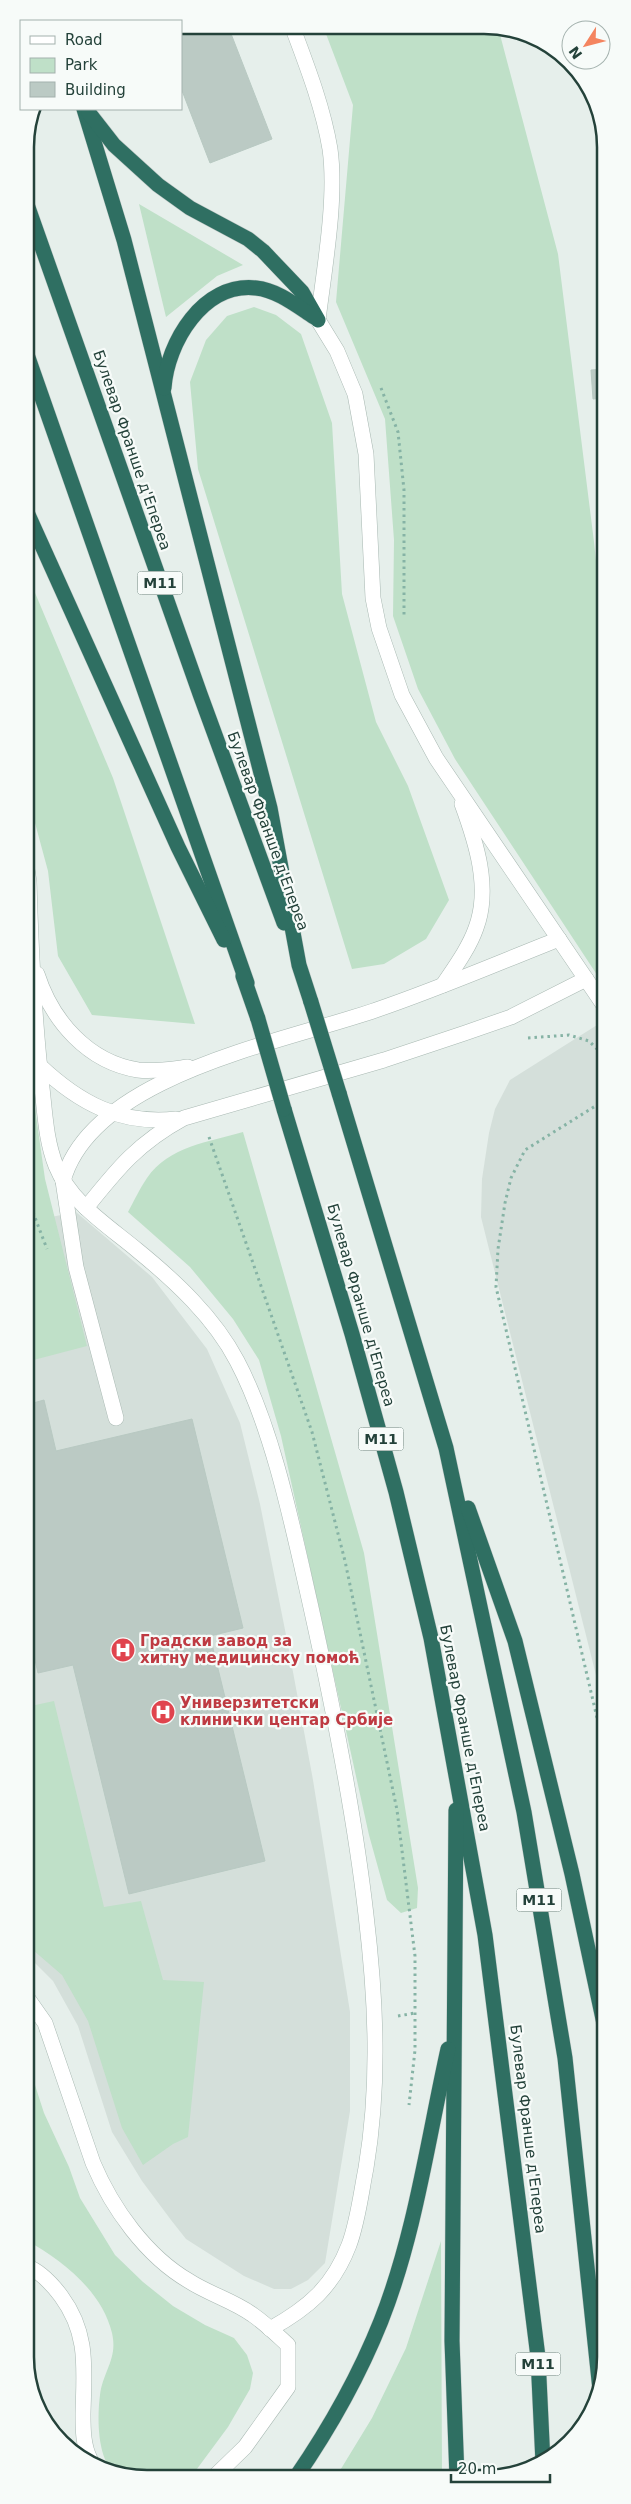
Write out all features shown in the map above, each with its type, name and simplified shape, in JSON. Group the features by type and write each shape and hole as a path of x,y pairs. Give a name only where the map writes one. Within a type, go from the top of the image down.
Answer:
{"highway":[{"path":"85,110 124,240 270,808 299,965"},
{"path":"86,110 114,146 158,185 190,208 248,239 263,251 302,292 318,320"},
{"name":"Булевар Франше д'Епереа","path":"34,224 200,694 299,965"},
{"path":"164,397 165,375 177,338 194,315 217,298 234,290 257,288 293,303 318,320"},
{"name":"M11","path":"34,375 247,984"},
{"path":"34,528 178,846 247,984"},
{"name":"M11","path":"299,965 446,1448 524,1812 565,2058 597,2362"},
{"name":"Булевар Франше д'Епереа","path":"247,984 352,1334 396,1492 431,1638 485,1935 508,2102 538,2357 543,2454"},
{"path":"446,1448 515,1641 572,1874 597,1991"},
{"path":"456,1774 452,2341 457,2470"},
{"path":"301,2470 315,2450 347,2394 381,2321 406,2240 454,2018"}],"street":[{"path":"295,34 325,124 330,152 328,227 318,320 347,374 362,425 367,471 370,570 379,628 406,702 436,758 597,995"},
{"path":"443,985 476,928 484,896 474,839 455,784"},
{"path":"63,1181 73,1153 95,1126 111,1114 195,1067 376,1010 559,939"},
{"path":"34,962 41,985 51,1004 68,1030 84,1046 108,1060 140,1070 195,1067"},
{"path":"67,1216 86,1208 113,1173 142,1144 184,1118 384,1060 465,1033 511,1017 586,979"},
{"path":"34,987 39,1065 50,1146 63,1181 76,1267 116,1418"},
{"path":"39,1065 71,1092 111,1114 144,1120 184,1118"},
{"path":"63,1181 86,1208 166,1274 206,1316 236,1359 247,1384 275,1464 300,1557 318,1640 360,1862 371,1956 376,2028 373,2117 363,2185 350,2243 329,2284 301,2312 270,2329"},
{"path":"34,2007 46,2023 93,2163 119,2211 158,2259 187,2281 252,2314 288,2345 288,2387 245,2447 221,2470"},
{"path":"34,2269 58,2292 77,2323 85,2360 83,2432 89,2454"}],"path":[{"path":"378,379 398,432 404,490 404,619"},
{"path":"597,1105 525,1150 510,1178 498,1249 496,1287 597,1718"}],"shaded area":[{"path":"597,1025 597,1679 481,1217 482,1179 489,1133 495,1109 510,1080"},
{"name":"Универзитетски клинички центар Србије","path":"76,1212 152,1277 207,1349 240,1423 260,1504 313,1780 350,2012 350,2111 325,2263 308,2280 291,2289 274,2289 244,2276 186,2239 171,2220 142,2181 112,2132 78,2026 53,1981 34,1962 34,1220"}],"green space":[{"path":"326,34 500,35 558,254 597,570 597,975 455,759 418,689 393,616 394,540 385,419 336,302 353,105"},
{"path":"139,204 243,265 217,276 166,317"},
{"path":"254,307 276,315 301,334 332,423 342,594 376,722 408,786 449,900 426,939 384,964 352,969 198,469 190,382 206,340 227,316"},
{"path":"34,590 113,778 195,1024 92,1015 58,956 48,871 34,819"},
{"path":"34,1101 45,1179 87,1346 34,1360"},
{"path":"243,1132 364,1553 418,1888 417,1908 401,1913 387,1900 369,1835 281,1436 259,1360 233,1319 190,1267 128,1212 147,1178 166,1159 190,1147"},
{"path":"54,1701 104,1907 141,1901 163,1980 204,1982 188,2137 173,2144 143,2165 122,2128 88,2021 62,1975 34,1951 34,1705"},
{"path":"34,2082 44,2113 69,2167 80,2198 115,2255 143,2282 173,2306 205,2325 234,2338 247,2355 253,2373 250,2389 228,2427 196,2470 132,2469 108,2463 100,2442 99,2405 102,2387 112,2358 112,2333 107,2318 90,2290 66,2267 34,2245"},
{"path":"441,2241 442,2470 340,2470 372,2418 406,2348"}],"building":[{"path":"182,34 231,34 272,139 210,163 182,91"},
{"path":"591,370 597,370 597,399 593,399"},
{"name":"Градски завод за хитну медицинску помоћ","path":"44,1400 56,1451 192,1419 243,1628 210,1636 265,1861 129,1894 73,1665 38,1673 34,1656 34,1403"}],"place":[{"name":"Градски завод за хитну медицинску помоћ","path":"123,1650"},
{"name":"Универзитетски клинички центар Србије","path":"163,1712"}]}
